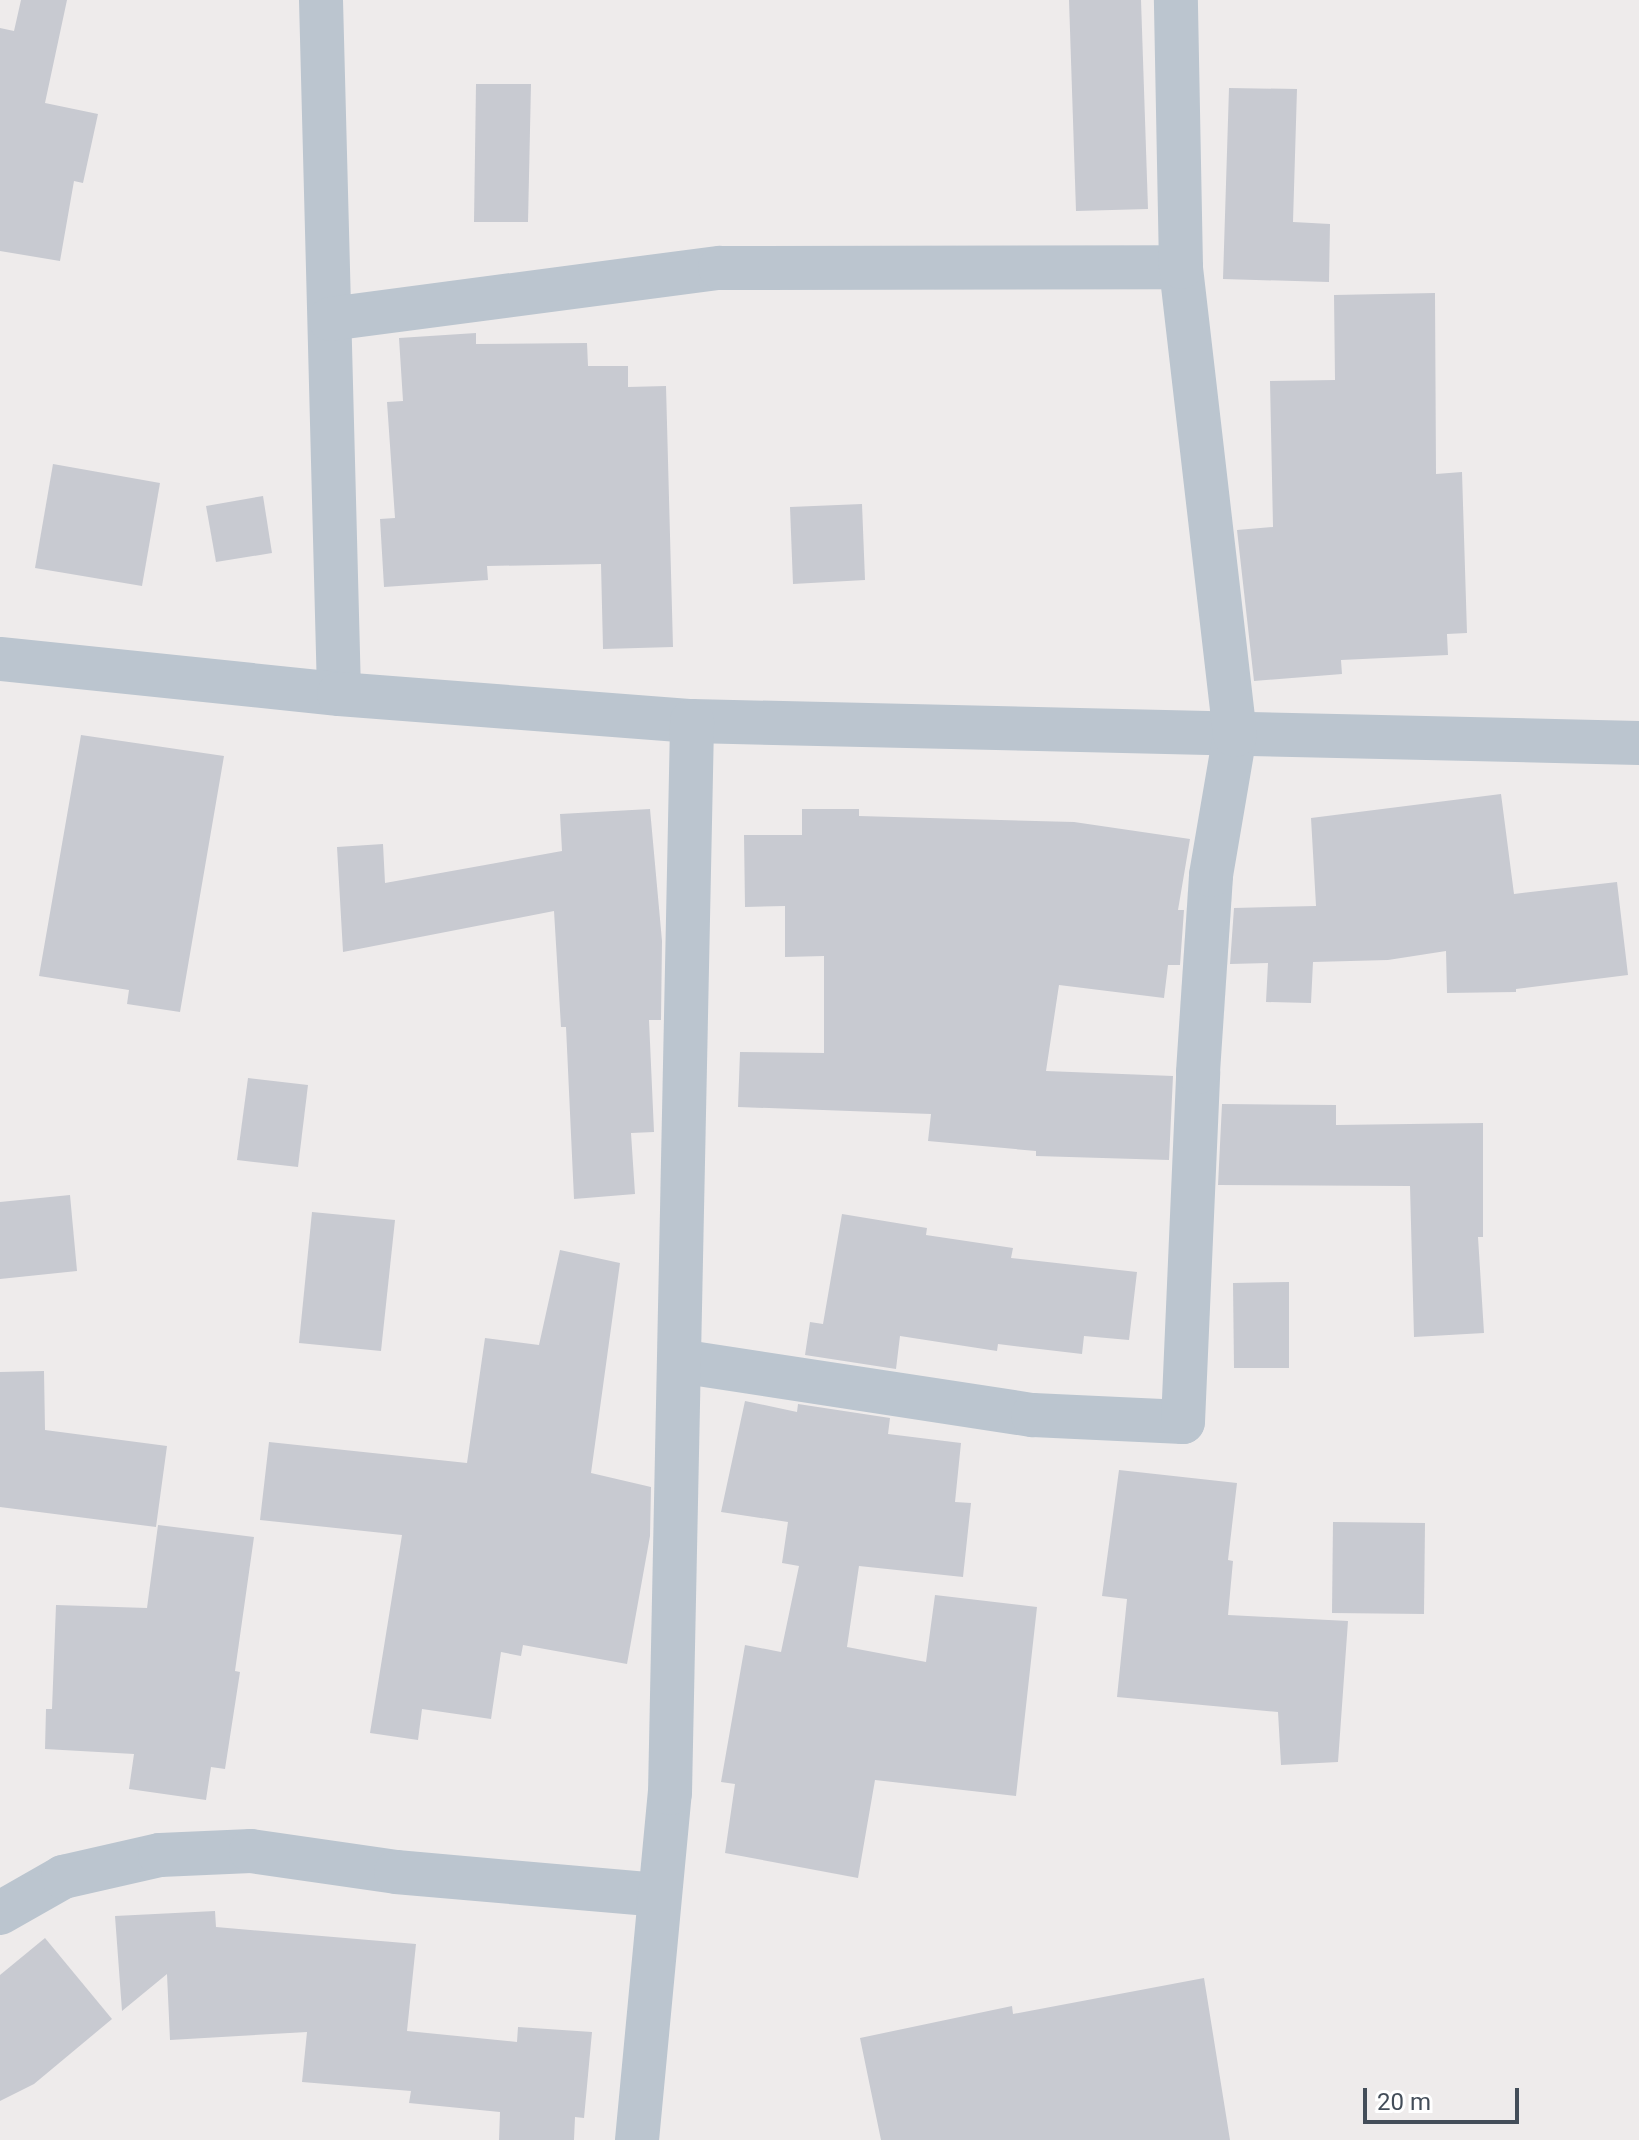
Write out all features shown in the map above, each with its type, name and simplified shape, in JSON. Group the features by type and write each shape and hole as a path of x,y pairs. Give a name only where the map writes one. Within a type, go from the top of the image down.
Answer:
{"street":[{"path":"321,0 339,694"},
{"path":"679,1361 1033,1415 1183,1422 1188,1259 1211,875 1235,735 1181,267 1176,0"},
{"path":"330,319 720,268 1181,267"},
{"path":"0,659 339,694 692,721 1639,743"},
{"path":"637,2140 670,1793 692,721"},
{"path":"0,1913 63,1877 160,1855 251,1851 396,1872 658,1895"}],"building":[{"path":"21,0 67,0 45,103 98,114 83,183 74,181 60,261 0,251 0,28 14,31"},
{"path":"1069,0 1141,0 1148,209 1076,211"},
{"path":"476,84 531,84 528,222 474,222"},
{"path":"1229,88 1297,89 1293,222 1330,224 1329,282 1223,279"},
{"path":"1435,293 1436,474 1462,472 1467,633 1447,634 1448,655 1341,660 1342,674 1254,681 1237,530 1273,527 1270,381 1335,380 1334,295"},
{"path":"476,333 476,344 587,343 588,366 628,366 628,387 666,386 673,647 603,649 601,564 487,566 488,580 384,587 380,519 395,518 387,402 403,401 399,338"},
{"path":"53,464 160,483 142,586 35,568"},
{"path":"263,496 272,553 216,562 206,506"},
{"path":"862,504 865,580 793,584 790,507"},
{"path":"81,735 224,756 180,1012 127,1004 129,990 39,976"},
{"path":"1501,794 1514,894 1617,882 1628,975 1516,989 1516,992 1447,993 1446,951 1388,960 1313,962 1311,1003 1266,1002 1268,963 1230,964 1234,908 1316,906 1311,818"},
{"path":"650,809 662,941 661,1020 649,1020 654,1132 631,1133 635,1194 574,1199 566,1027 561,1027 554,911 343,952 337,847 383,844 385,883 562,851 560,814"},
{"path":"802,809 859,809 859,816 1074,822 1190,839 1178,910 1184,910 1180,965 1168,965 1164,998 1059,985 1046,1071 1173,1076 1169,1160 1036,1156 1036,1151 928,1141 931,1114 738,1107 740,1052 824,1053 824,956 785,957 785,906 745,907 744,835 802,835"},
{"path":"248,1078 308,1085 298,1167 237,1160"},
{"path":"1222,1104 1336,1105 1336,1125 1483,1123 1483,1237 1478,1237 1484,1333 1414,1337 1410,1186 1218,1185"},
{"path":"70,1195 77,1271 0,1279 0,1202"},
{"path":"312,1212 395,1220 381,1351 299,1343"},
{"path":"842,1214 927,1228 926,1235 1013,1248 1011,1258 1137,1272 1129,1340 1084,1336 1082,1354 998,1344 997,1351 900,1336 896,1369 805,1355 810,1322 823,1324"},
{"path":"560,1250 620,1263 591,1473 651,1487 650,1536 627,1664 523,1645 521,1656 501,1652 491,1719 422,1709 418,1740 370,1733 402,1535 260,1520 269,1442 467,1463 485,1338 539,1345"},
{"path":"1289,1282 1289,1368 1234,1368 1233,1283"},
{"path":"44,1371 45,1430 167,1446 156,1527 0,1507 0,1372"},
{"path":"745,1401 797,1412 798,1404 890,1418 888,1434 961,1443 955,1502 971,1503 963,1577 859,1566 847,1647 926,1662 935,1595 1037,1607 1016,1796 875,1780 858,1878 725,1853 735,1784 721,1782 745,1645 781,1652 799,1566 782,1563 788,1522 721,1512"},
{"path":"1119,1470 1237,1483 1228,1560 1233,1561 1228,1615 1348,1621 1338,1762 1281,1765 1278,1712 1117,1697 1127,1599 1102,1596"},
{"path":"1333,1522 1425,1523 1424,1614 1332,1613"},
{"path":"158,1525 254,1537 235,1671 240,1672 225,1769 211,1767 206,1800 129,1789 134,1754 45,1749 46,1709 52,1709 56,1605 147,1608"},
{"path":"215,1911 216,1927 416,1944 407,2031 517,2042 518,2027 592,2032 584,2118 575,2117 574,2140 499,2140 500,2112 409,2103 411,2091 302,2082 307,2032 170,2040 167,1974 122,2011 115,1916"},
{"path":"45,1938 112,2019 34,2084 0,2101 0,1975"},
{"path":"1204,1978 1230,2140 881,2140 860,2038 1012,2006 1013,2014"}]}
